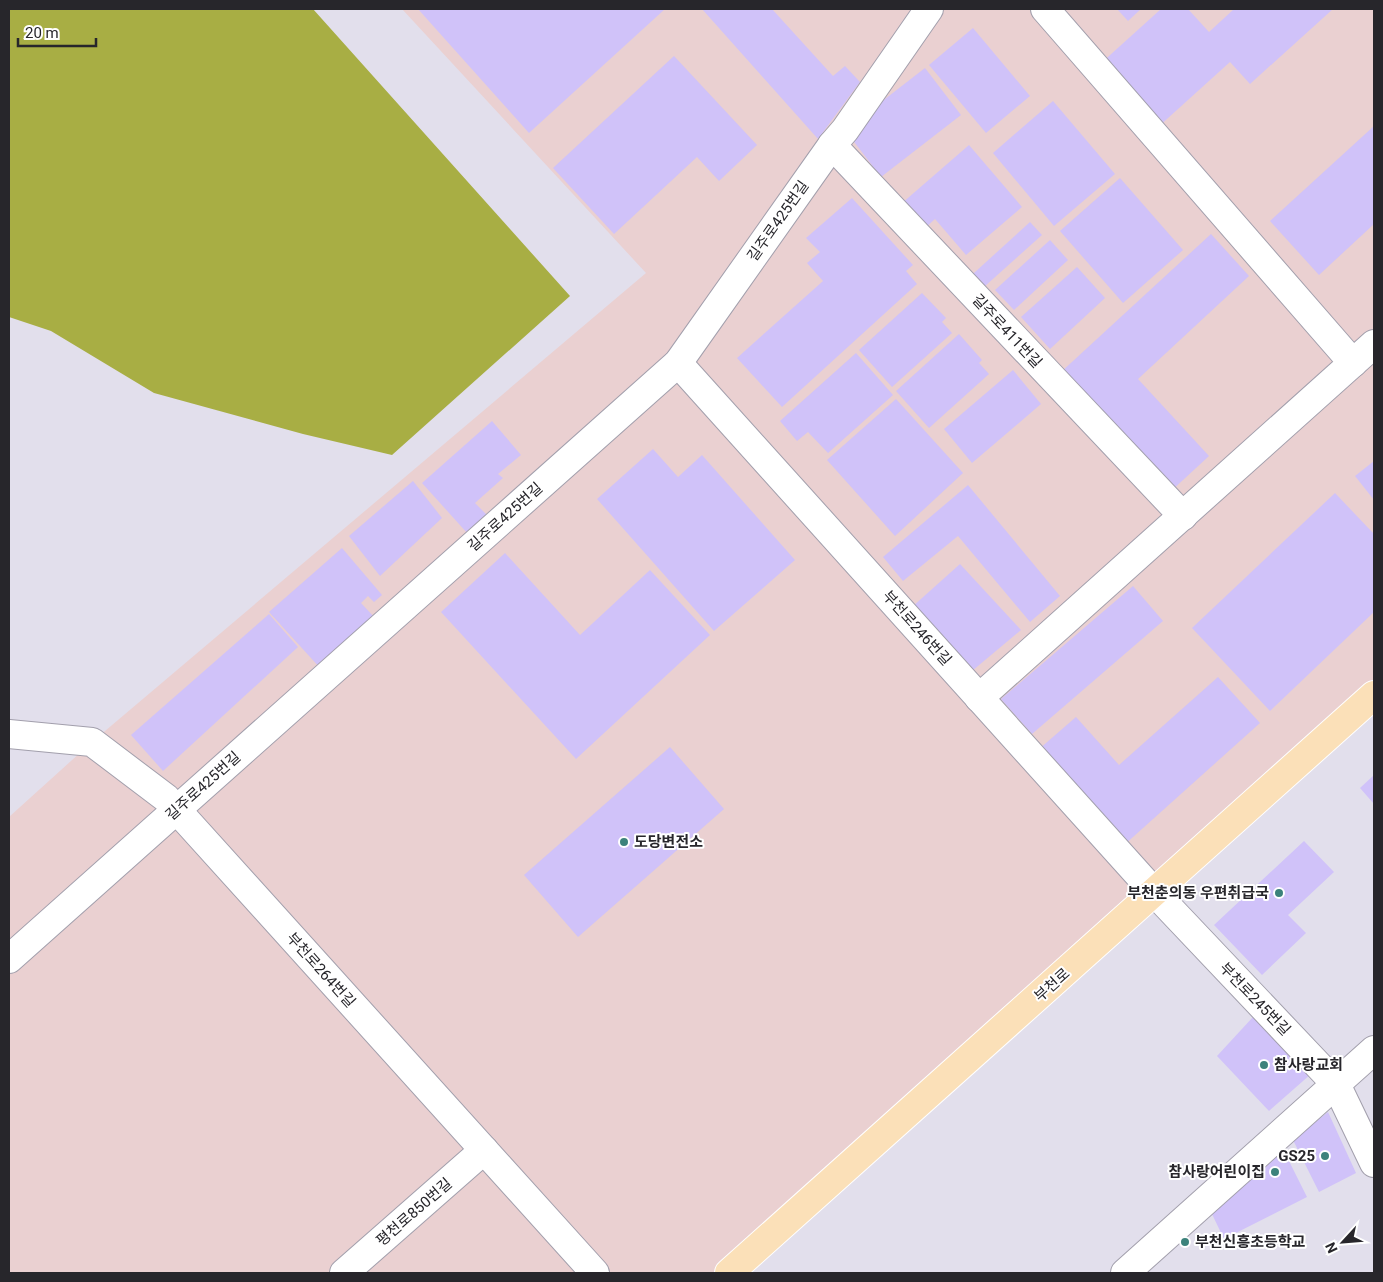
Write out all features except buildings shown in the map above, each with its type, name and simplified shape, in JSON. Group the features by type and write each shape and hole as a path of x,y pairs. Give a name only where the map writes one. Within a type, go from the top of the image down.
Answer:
{"main road":[{"name":"부천로","path":"729,1273 1374,695"}],"street":[{"name":"길주로425번길","path":"9,959 678,363 929,9"},
{"path":"1046,9 1353,363"},
{"name":"길주로411번길","path":"832,145 1182,516"},
{"path":"979,698 1374,344"},
{"name":"부천로246번길","path":"678,363 1155,893"},
{"name":"부천로264번길","path":"9,734 92,742 166,798 595,1273"},
{"name":"부천로245번길","path":"1155,893 1336,1084 1374,1163"},
{"path":"1124,1273 1374,1050"},
{"name":"평천로850번길","path":"344,1273 484,1150"}],"shaded area":[{"path":"402,9 1374,9 1374,696 731,1273 9,1273 9,817 92,742 646,273"}],"green space":[{"path":"9,9 313,9 570,296 392,455 303,434 154,393 51,331 9,317"}],"place":[{"name":"도당변전소","path":"624,842"},
{"name":"부천춘의동 우편취급국","path":"1279,893"},
{"name":"참사랑교회","path":"1264,1065"},
{"name":"GS25","path":"1325,1156"},
{"name":"참사랑어린이집","path":"1275,1172"},
{"name":"부천신흥초등학교","path":"1185,1242"}]}
